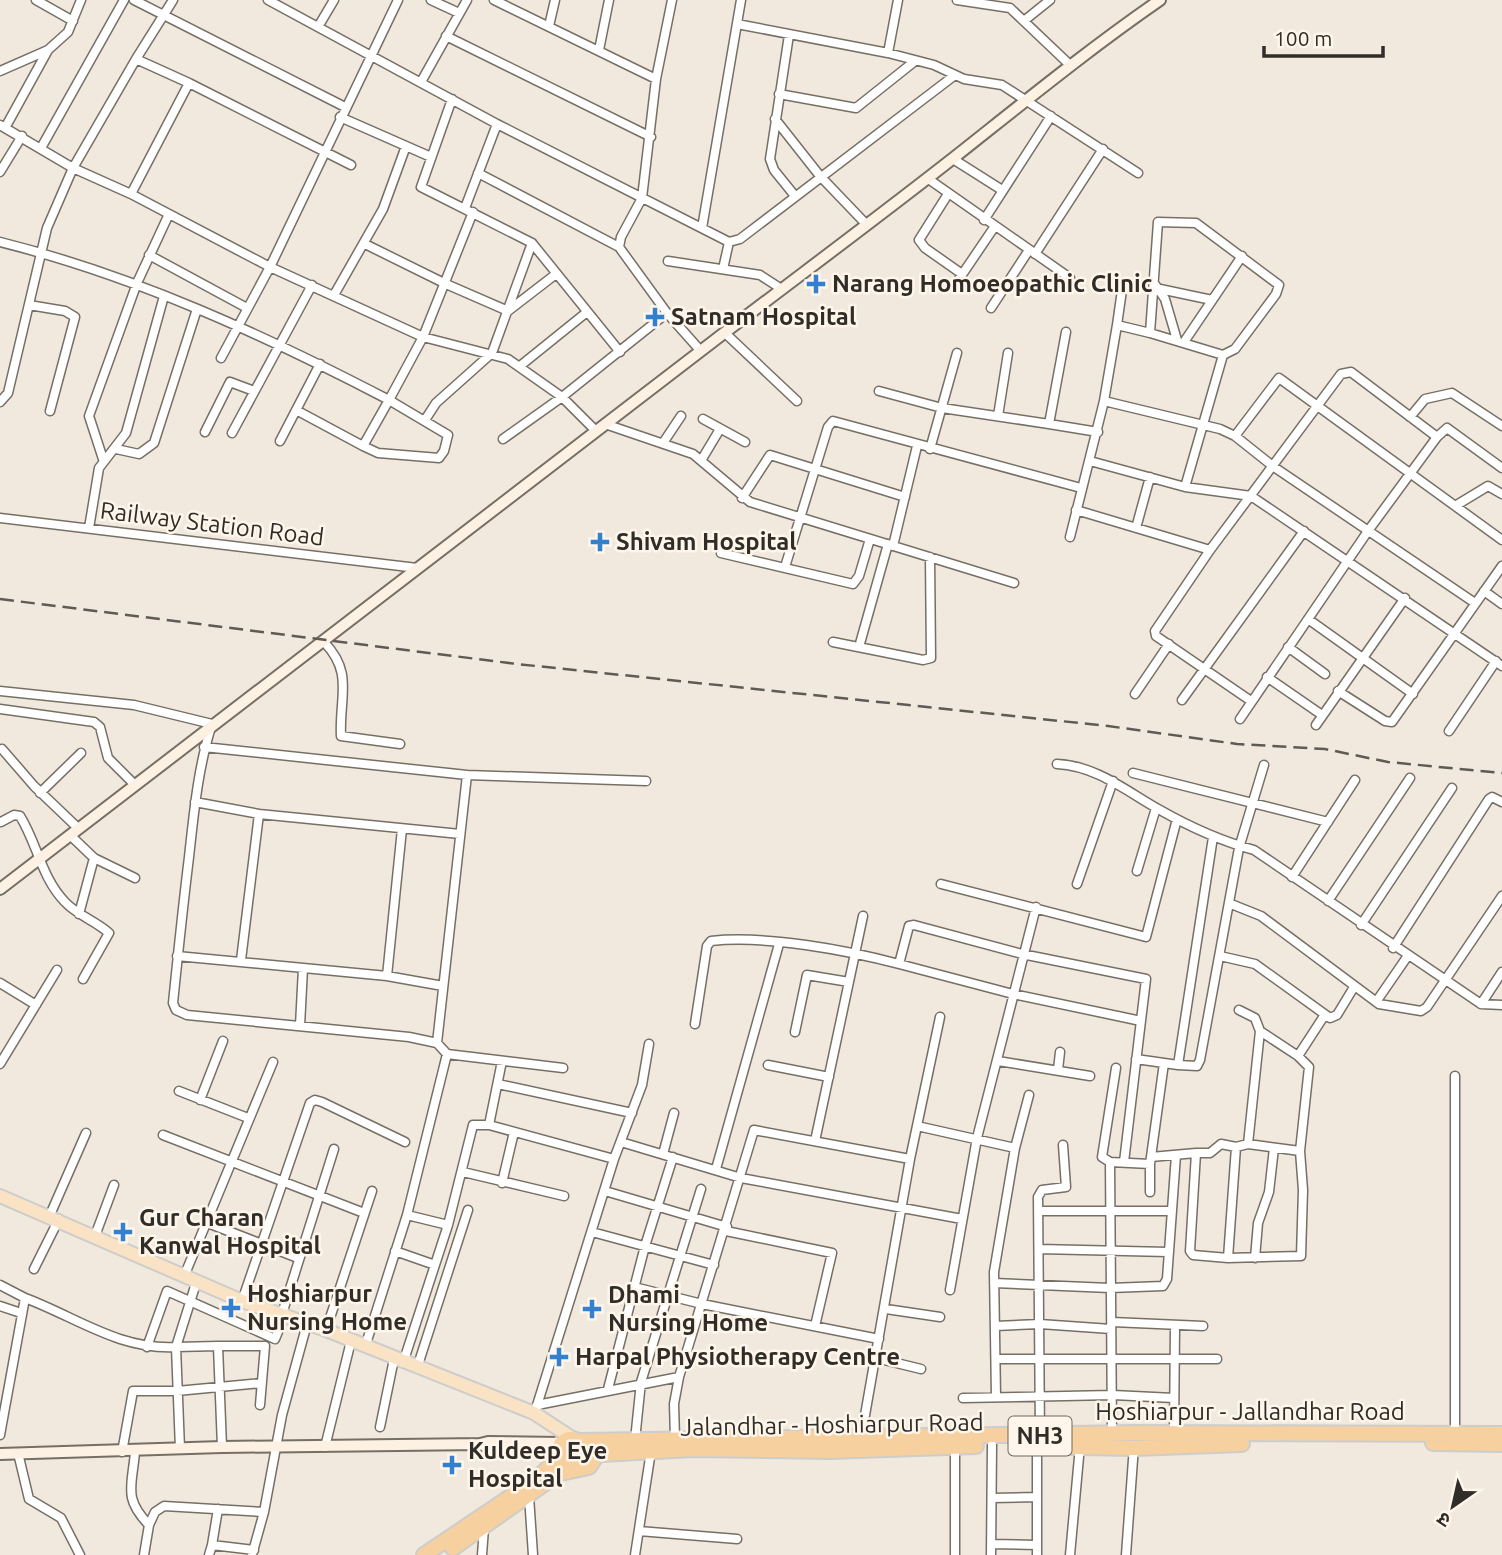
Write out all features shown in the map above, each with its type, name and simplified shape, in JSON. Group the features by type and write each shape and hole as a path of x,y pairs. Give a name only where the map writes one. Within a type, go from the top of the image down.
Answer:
{"highway":[{"name":"Hoshiarpur - Jallandhar Road","path":"569,1451 635,1440 675,1439 860,1438 955,1442 1039,1441 1112,1433 1134,1440 1174,1433 1502,1434"},
{"name":"Jalandhar - Hoshiarpur Road","path":"569,1451 830,1451 955,1442 992,1446 1039,1441 1080,1446 1134,1440 1217,1444 1502,1444"},
{"path":"569,1451 589,1467 599,1452"},
{"name":"NH3","path":"424,1555 449,1547 484,1528 529,1496 569,1451"},
{"name":"NH3","path":"449,1547 569,1451"}],"main road":[{"path":"0,888 419,569 699,349 953,159 1150,4 1160,0"},
{"path":"0,1196 55,1217 242,1301 532,1412 569,1451"},
{"path":"0,1454 135,1452 222,1447 480,1444 494,1449 569,1451"}],"street":[{"path":"36,0 73,22"},
{"path":"0,71 48,50 64,38 80,0"},
{"path":"41,148 124,0"},
{"path":"134,0 345,107"},
{"path":"0,402 8,393 40,252 54,208 136,59 173,0"},
{"path":"268,0 497,124 729,242 740,239 955,75"},
{"path":"318,27 334,0"},
{"path":"221,358 270,267 398,0"},
{"path":"431,0 459,13"},
{"path":"421,82 467,0"},
{"path":"494,0 656,79"},
{"path":"550,26 555,0"},
{"path":"599,50 609,0"},
{"path":"619,247 642,198 656,79 672,0"},
{"path":"702,228 741,0"},
{"path":"888,53 898,0"},
{"path":"957,0 1003,6 1025,20 1070,65"},
{"path":"1025,20 1051,0"},
{"path":"737,24 888,53 934,65 955,75 1002,85 1138,173"},
{"path":"789,35 775,119 771,164 795,196"},
{"path":"446,36 651,137"},
{"path":"48,50 3,127 74,168 131,194 270,267 423,337 492,353 520,366 600,427 663,443 702,459 742,498 1014,583"},
{"path":"136,59 351,165"},
{"path":"779,94 856,107 869,100 915,61"},
{"path":"131,194 189,83"},
{"path":"452,99 421,187 532,243 620,352"},
{"path":"984,220 1051,116"},
{"path":"340,117 431,157"},
{"path":"775,119 820,176 866,223"},
{"path":"363,446 423,337 446,285 478,173 497,124"},
{"path":"0,172 22,136"},
{"path":"334,295 365,244 388,197 406,146"},
{"path":"991,308 1102,149"},
{"path":"953,159 1002,190"},
{"path":"478,173 619,247 667,313 699,349"},
{"path":"927,178 1070,278"},
{"path":"948,194 919,240 925,248 962,274"},
{"path":"103,459 89,416 137,283 169,214"},
{"path":"1117,325 1223,355 1235,349 1279,289 1276,281 1191,222 1158,222 1157,286 1150,333"},
{"path":"954,285 995,226"},
{"path":"723,270 729,242"},
{"path":"0,243 40,252 137,283 238,326 320,364 448,435 444,452 439,458 383,454 296,410"},
{"path":"425,420 436,403 492,353 532,243"},
{"path":"365,244 446,285 508,311"},
{"path":"149,255 247,308"},
{"path":"1180,341 1242,257"},
{"path":"668,261 765,277 780,288"},
{"path":"508,311 556,274"},
{"path":"232,433 277,345 312,285"},
{"path":"1157,286 1212,300"},
{"path":"1157,286 1180,341"},
{"path":"1070,537 1098,432 1122,290"},
{"path":"89,528 96,478 103,459 116,449 128,424 164,296"},
{"path":"29,305 65,311 75,317 50,411"},
{"path":"116,449 139,454 155,443 197,310"},
{"path":"520,366 587,313"},
{"path":"503,439 562,397 667,313"},
{"path":"725,332 797,401"},
{"path":"1049,424 1066,332"},
{"path":"930,449 957,353"},
{"path":"998,416 1008,353"},
{"path":"1185,487 1223,355"},
{"path":"281,441 320,364"},
{"path":"1251,701 1156,636 1155,631 1210,550 1341,374 1347,372 1356,376 1437,437"},
{"path":"1235,436 1279,378 1502,540"},
{"path":"205,432 230,382 254,391"},
{"path":"879,391 942,408 1098,432"},
{"path":"1410,417 1425,399 1452,393 1502,426"},
{"path":"1104,401 1202,425 1235,436 1274,467 1475,603"},
{"path":"663,443 681,416"},
{"path":"703,419 745,442"},
{"path":"785,567 828,427 833,421 1081,488"},
{"path":"1240,719 1368,531 1437,437 1447,428 1502,468"},
{"path":"702,459 720,429"},
{"path":"859,647 918,446"},
{"path":"742,498 770,456 905,497"},
{"path":"1090,461 1185,487 1251,496 1499,664 1449,730"},
{"path":"1136,528 1150,477"},
{"path":"1455,506 1488,486 1502,494"},
{"path":"1076,510 1210,550"},
{"name":"Railway Station Road","path":"0,518 419,569"},
{"path":"1182,700 1304,531"},
{"path":"721,553 853,584 859,576 870,539"},
{"path":"833,642 923,660 931,658 930,557"},
{"path":"1338,691 1388,722 1395,719 1502,566"},
{"path":"1484,591 1502,604"},
{"path":"1316,725 1361,657 1405,598"},
{"path":"1308,619 1413,694"},
{"path":"324,642 336,654 343,674 341,736 400,744"},
{"path":"1135,694 1169,645"},
{"path":"1288,647 1325,674"},
{"path":"1267,677 1322,715"},
{"path":"0,691 134,705 212,724 204,747 195,802 177,956 173,1003 181,1013 437,1043 447,1054 563,1068"},
{"path":"0,709 94,722 100,727 108,758 135,785"},
{"path":"204,747 467,775 646,781"},
{"path":"2,748 94,858 135,878"},
{"path":"40,793 81,753"},
{"path":"1057,764 1091,770 1177,819 1239,848 1254,850 1445,982 1481,1004 1502,1005"},
{"path":"1136,1059 1178,1065 1199,1064 1231,904 1239,848 1264,765"},
{"path":"1133,773 1328,822"},
{"path":"437,1043 467,775"},
{"path":"1328,901 1410,778"},
{"path":"1292,877 1355,780"},
{"path":"1077,884 1113,781"},
{"path":"1361,925 1452,788"},
{"path":"1394,948 1489,799 1492,797 1502,802"},
{"path":"195,802 259,814 460,834"},
{"path":"1137,871 1156,808"},
{"path":"241,960 259,814"},
{"path":"1,822 14,815 20,816 37,860 60,897 79,914 109,933 83,979"},
{"path":"941,884 1146,937 1177,819"},
{"path":"387,976 402,829"},
{"path":"1178,1065 1213,836"},
{"path":"79,914 94,858"},
{"path":"1231,904 1261,916 1376,1002 1386,1007 1424,1010 1502,896"},
{"path":"950,1290 977,1138 1036,907"},
{"path":"815,1141 863,916"},
{"path":"899,964 905,934 909,926 914,925 1022,954 1144,978 1147,984 1124,1162"},
{"path":"695,1024 708,943 716,940 856,953 1013,994 1141,1021"},
{"path":"716,1170 779,944"},
{"path":"177,956 387,976 443,986"},
{"path":"1220,956 1255,964 1324,1016 1334,1018 1354,987"},
{"path":"1376,1002 1407,957"},
{"path":"300,1026 303,968"},
{"path":"0,1065 57,970"},
{"path":"1481,1004 1502,972"},
{"path":"795,1032 807,975 849,982"},
{"path":"0,983 36,1005"},
{"path":"1239,1010 1255,1018 1260,1031 1248,1144"},
{"path":"1297,1055 1324,1016"},
{"path":"860,1438 886,1309 917,1126 940,1017"},
{"path":"1196,1153 1190,1251 1195,1256 1301,1256 1303,1190 1300,1151 1309,1072 1307,1064 1297,1055 1260,1031"},
{"path":"200,1100 223,1041"},
{"path":"532,1412 614,1159 642,1085 649,1044"},
{"path":"1058,1070 1060,1052"},
{"path":"365,1347 407,1215 447,1054"},
{"path":"489,1125 502,1061"},
{"path":"998,1061 1090,1076"},
{"path":"180,1449 176,1347 190,1301 191,1277 205,1222 274,1062"},
{"path":"1150,1192 1151,1160 1164,1063"},
{"path":"768,1065 829,1077"},
{"path":"1116,1068 1103,1159 1124,1162 1210,1153 1222,1144 1236,1147 1248,1144 1300,1151"},
{"path":"1455,1076 1455,1433"},
{"path":"498,1084 632,1113"},
{"path":"179,1091 248,1118"},
{"path":"996,1397 994,1283 1015,1148 1028,1095"},
{"path":"242,1301 307,1107 315,1100 405,1142"},
{"path":"663,1154 674,1113"},
{"path":"380,1427 399,1361 448,1225 473,1125 489,1125 614,1159"},
{"path":"917,1126 1015,1148"},
{"path":"675,1439 674,1404 679,1377 754,1130 911,1159"},
{"path":"502,1183 514,1132"},
{"path":"34,1269 86,1133"},
{"path":"163,1135 364,1213"},
{"path":"621,1142 741,1178 962,1219"},
{"path":"1037,1555 1041,1396 1038,1197 1042,1190 1066,1187 1063,1145"},
{"path":"1228,1258 1236,1147"},
{"path":"1255,1258 1258,1223 1269,1192 1275,1148"},
{"path":"0,1284 92,1330 147,1347 265,1346 275,1339 284,1315 298,1258 334,1149"},
{"path":"994,1283 1110,1288 1163,1286 1167,1279 1176,1155"},
{"path":"608,1388 645,1246 673,1157"},
{"path":"1110,1161 1112,1433"},
{"path":"463,1172 564,1196"},
{"path":"95,1236 114,1185"},
{"path":"635,1440 641,1382 701,1189"},
{"path":"326,1331 372,1191"},
{"path":"605,1191 726,1229 832,1253 815,1326"},
{"path":"417,1368 468,1210"},
{"path":"1039,1210 1172,1211"},
{"path":"407,1215 448,1225"},
{"path":"205,1222 298,1258"},
{"path":"592,1232 714,1265"},
{"path":"1039,1249 1168,1252"},
{"path":"396,1251 435,1265"},
{"path":"635,1287 702,1304 880,1339"},
{"path":"147,1347 164,1294 173,1292 275,1339"},
{"path":"0,1435 4,1385 25,1298"},
{"path":"0,1306 21,1313"},
{"path":"886,1309 940,1317"},
{"path":"212,1545 253,1553 264,1512 282,1415 307,1324"},
{"path":"1174,1433 1175,1325"},
{"path":"996,1326 1203,1326"},
{"path":"325,1447 351,1341"},
{"path":"218,1346 222,1447"},
{"path":"260,1405 265,1346"},
{"path":"876,1358 921,1369"},
{"path":"996,1359 1217,1359"},
{"path":"532,1412 608,1388 679,1377"},
{"path":"121,1452 131,1393 261,1382"},
{"path":"963,1398 1113,1395 1174,1398"},
{"path":"1126,1555 1134,1440"},
{"path":"955,1442 956,1555"},
{"path":"991,1555 992,1446"},
{"path":"1070,1555 1080,1446"},
{"path":"635,1555 651,1450"},
{"path":"135,1452 131,1504 149,1525"},
{"path":"18,1453 29,1499 61,1518 80,1555"},
{"path":"529,1496 533,1555"},
{"path":"992,1497 1037,1497"},
{"path":"144,1555 149,1525 155,1512 164,1506 264,1512"},
{"path":"209,1555 218,1509"},
{"path":"482,1555 484,1528"},
{"path":"639,1531 737,1539"},
{"path":"991,1544 1037,1545"}],"railway":[{"path":"0,599 517,664 1108,726 1237,744 1325,749 1388,762 1502,773"}],"place":[{"name":"Narang Homoeopathic Clinic","path":"816,284"},
{"name":"Satnam Hospital","path":"655,317"},
{"name":"Shivam Hospital","path":"600,542"},
{"name":"Gur Charan Kanwal Hospital","path":"123,1232"},
{"name":"Hoshiarpur Nursing Home","path":"231,1308"},
{"name":"Dhami Nursing Home","path":"592,1309"},
{"name":"Harpal Physiotherapy Centre","path":"559,1357"},
{"name":"Kuldeep Eye Hospital","path":"452,1465"}]}
